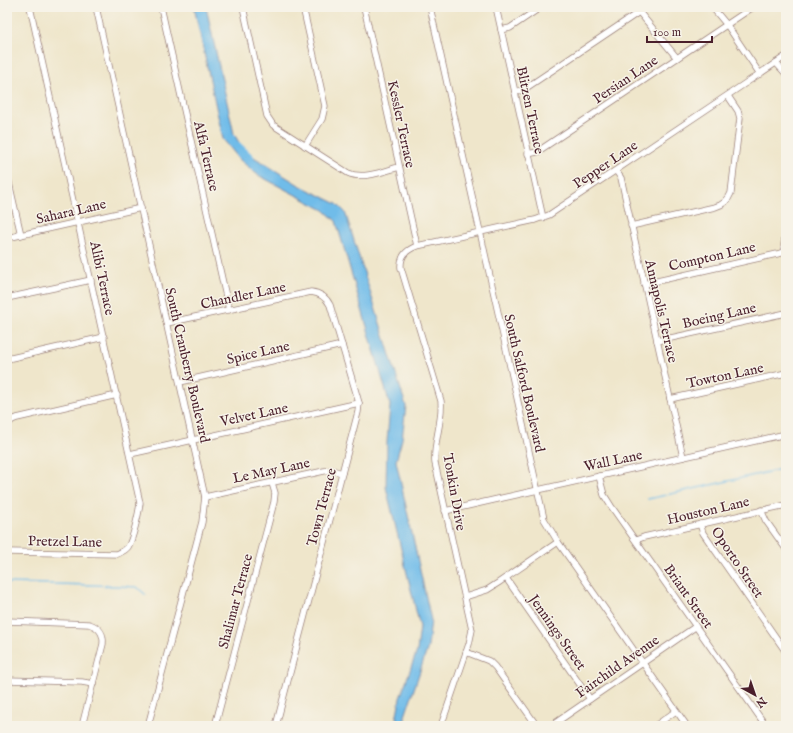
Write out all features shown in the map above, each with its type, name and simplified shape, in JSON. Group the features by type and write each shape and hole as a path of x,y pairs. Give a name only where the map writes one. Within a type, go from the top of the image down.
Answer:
{"street":[{"name":"Alibi Terrace","path":"30,7 140,503 140,510 129,544 122,552"},
{"name":"South Cranberry Boulevard","path":"96,7 205,497 202,522 148,726"},
{"name":"Alfa Terrace","path":"161,7 229,310"},
{"path":"242,7 267,116 275,127 355,176 362,176 399,167"},
{"path":"303,7 325,106 322,120 305,146"},
{"name":"Kessler Terrace","path":"364,7 417,246"},
{"name":"South Salford Boulevard","path":"430,7 544,519 558,542 687,726"},
{"name":"Blitzen Terrace","path":"496,7 543,218"},
{"path":"501,30 510,28 541,7"},
{"path":"635,7 677,58"},
{"path":"712,7 727,25 760,74"},
{"name":"Persian Lane","path":"528,154 537,152 753,7"},
{"path":"515,92 523,90 639,12"},
{"name":"Pepper Lane","path":"417,246 543,218 616,171 786,56"},
{"path":"776,63 786,74"},
{"path":"631,226 715,207 722,205 727,200 731,193 740,123 738,111 728,96"},
{"name":"Annapolis Terrace","path":"616,171 621,178 683,457"},
{"path":"7,174 21,235"},
{"name":"Sahara Lane","path":"7,238 141,208"},
{"path":"786,229 784,245 786,252"},
{"name":"Tonkin Drive","path":"417,246 409,250 403,256 401,260 401,268 441,401 442,412 434,459 472,630 471,638 441,726"},
{"name":"Compton Lane","path":"644,284 786,252"},
{"path":"7,298 91,280"},
{"name":"Chandler Lane","path":"167,323 311,292 323,296"},
{"name":"Town Terrace","path":"276,726 358,412 359,402 330,305 323,296"},
{"name":"Boeing Lane","path":"657,341 786,312"},
{"path":"7,359 104,337"},
{"name":"Spice Lane","path":"180,382 342,345"},
{"name":"Towton Lane","path":"670,399 786,373"},
{"path":"7,426 12,420 17,418 117,394"},
{"name":"Velvet Lane","path":"130,454 359,402"},
{"name":"Wall Lane","path":"445,510 786,434"},
{"name":"Le May Lane","path":"205,497 324,471 332,470 342,473"},
{"name":"Briant Street","path":"599,476 604,495 695,627 766,726"},
{"name":"Shalimar Terrace","path":"215,726 274,502 272,482"},
{"name":"Houston Lane","path":"636,540 786,505"},
{"path":"761,510 766,521 786,550"},
{"name":"Oporto Street","path":"700,524 703,533 786,652"},
{"path":"465,597 487,590 558,542"},
{"name":"Pretzel Lane","path":"7,552 109,554 117,554 122,552"},
{"name":"Jennings Street","path":"506,578 590,699"},
{"path":"7,621 89,624 96,627 101,633 103,644 82,726"},
{"name":"Fairchild Avenue","path":"552,726 695,627"},
{"path":"466,652 489,661 495,667 536,726"},
{"path":"7,680 82,682 93,684"},
{"path":"655,726 676,711"}],"water":[{"path":"194,7 206,7 234,134 244,151 299,185 337,204 345,212 406,406 402,439 396,461 431,620 428,647 405,716 405,726 395,726 400,698 417,651 420,627 386,487 390,405 336,221 324,210 258,175 240,160 223,139"}],"waterway":[{"path":"238,144 252,157"},
{"path":"648,499 786,468"},
{"path":"7,583 137,587 146,595"}]}
